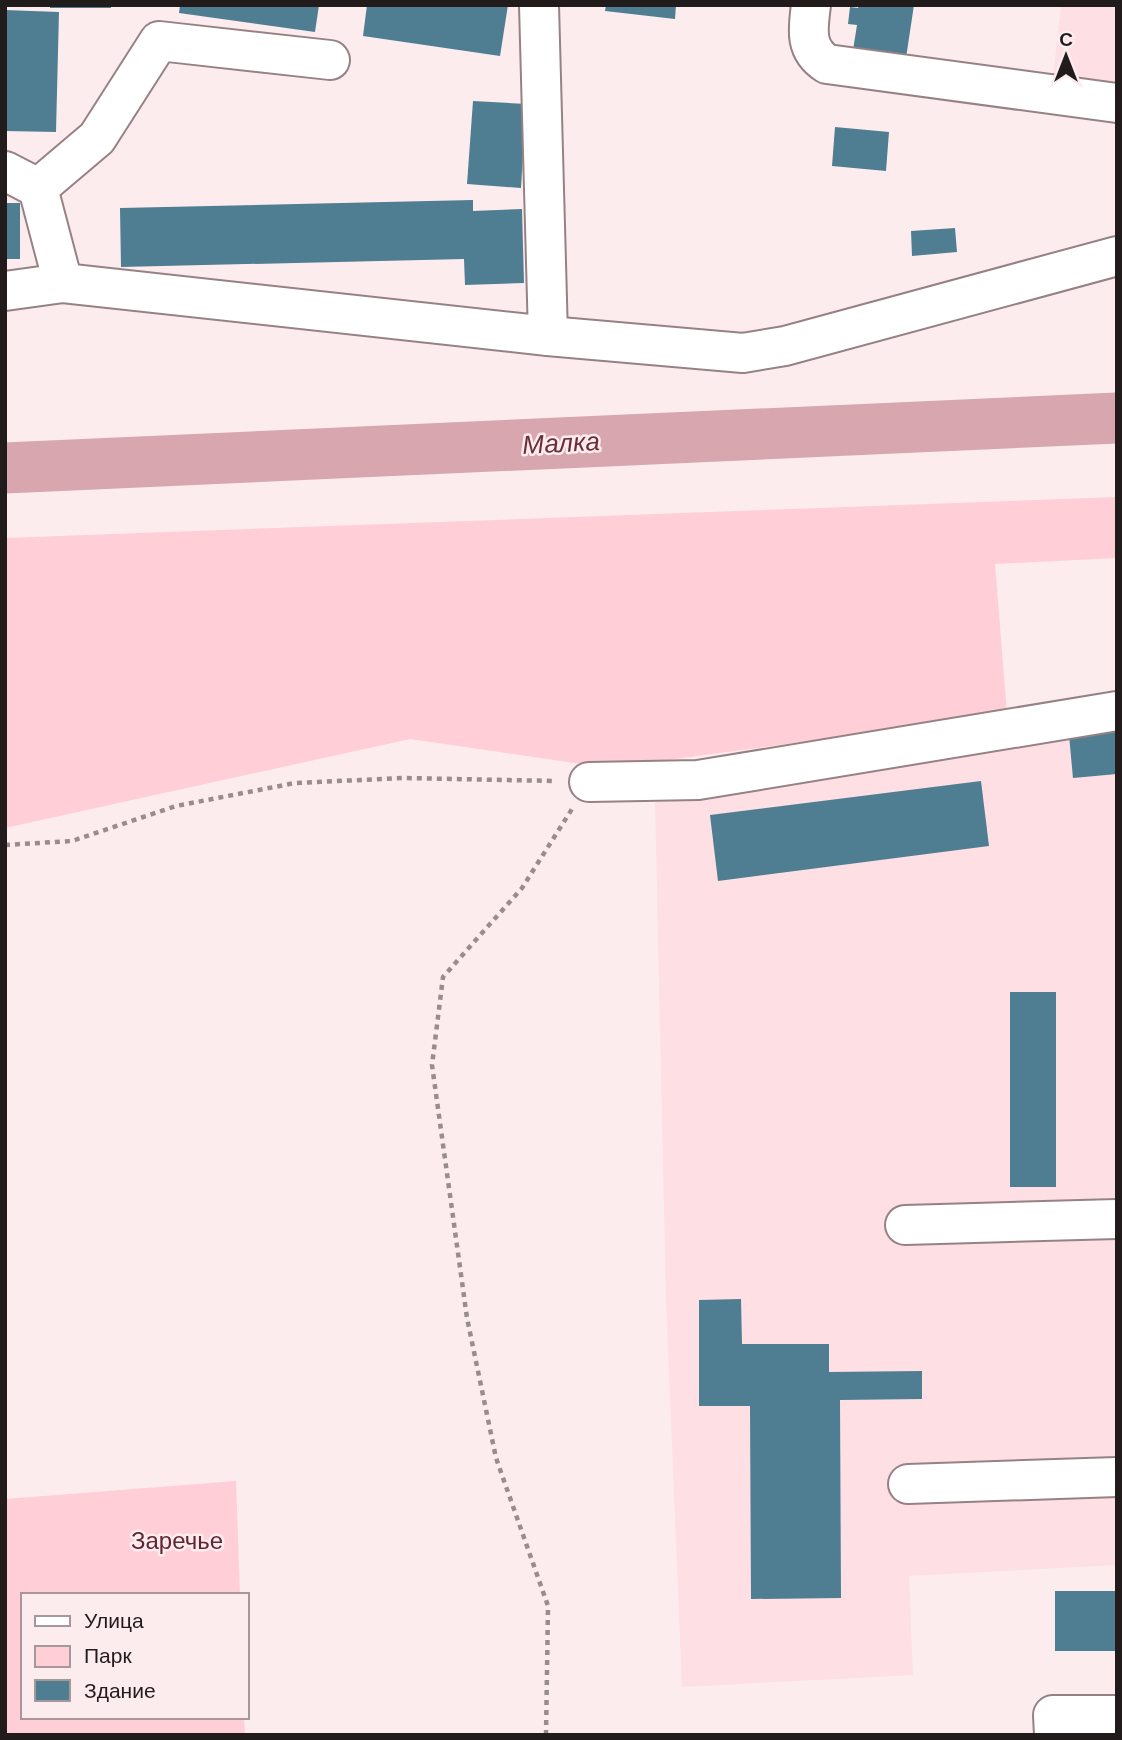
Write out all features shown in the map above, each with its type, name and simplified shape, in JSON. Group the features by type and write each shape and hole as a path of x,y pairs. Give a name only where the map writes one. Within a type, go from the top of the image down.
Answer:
{"street":[{"path":"539,5 548,337"},
{"path":"811,5 808,40 817,58 827,64 1117,103"},
{"path":"63,283 22,179 97,138 159,41 330,60"},
{"path":"5,291 63,283 548,337 743,353 785,346 1117,256"},
{"path":"589,782 698,780 1117,711"},
{"path":"905,1225 1117,1219"},
{"path":"908,1484 1117,1477"},
{"path":"1054,1735 1054,1715 1117,1715"}],"path":[{"path":"5,845 72,841 176,806 295,783 404,778 589,782"},
{"path":"546,1735 548,1606 496,1458 467,1318 432,1065 443,977 522,888 589,782"}],"shaded area":[{"path":"1061,5 1117,5 1117,86 1053,78"},
{"path":"1117,730 1117,1565 909,1576 913,1675 682,1687 666,1300 655,800 1069,735"}],"green space":[{"path":"1117,497 1117,558 995,564 1007,714 609,768 410,739 5,828 5,538"},
{"name":"Заречье","path":"236,1481 240,1593 21,1593 21,1719 244,1719 245,1735 5,1735 5,1499"}],"building":[{"path":"50,5 111,5 111,8 50,8"},
{"path":"180,5 319,5 315,32 179,13"},
{"path":"367,5 508,5 500,56 363,36"},
{"path":"606,5 676,5 675,19 605,11"},
{"path":"859,5 914,5 906,58 853,50 857,25 848,24 850,7 858,8"},
{"path":"5,10 59,12 56,132 5,131"},
{"path":"473,101 526,104 521,188 467,184"},
{"path":"835,127 889,132 886,171 832,166"},
{"path":"473,200 473,211 522,209 524,283 465,285 464,259 121,267 120,208"},
{"path":"5,203 20,203 20,259 5,259"},
{"path":"955,228 957,252 912,256 911,231"},
{"path":"1117,730 1117,774 1073,778 1069,735"},
{"path":"981,781 989,846 718,881 710,815"},
{"path":"1010,992 1056,992 1056,1187 1010,1187"},
{"path":"741,1299 742,1344 829,1344 829,1372 922,1371 922,1399 840,1400 841,1598 751,1599 750,1406 699,1406 699,1300"},
{"path":"1055,1591 1117,1591 1117,1651 1055,1651"}],"waterway":[{"name":"Малка","path":"5,468 1117,418"}]}
